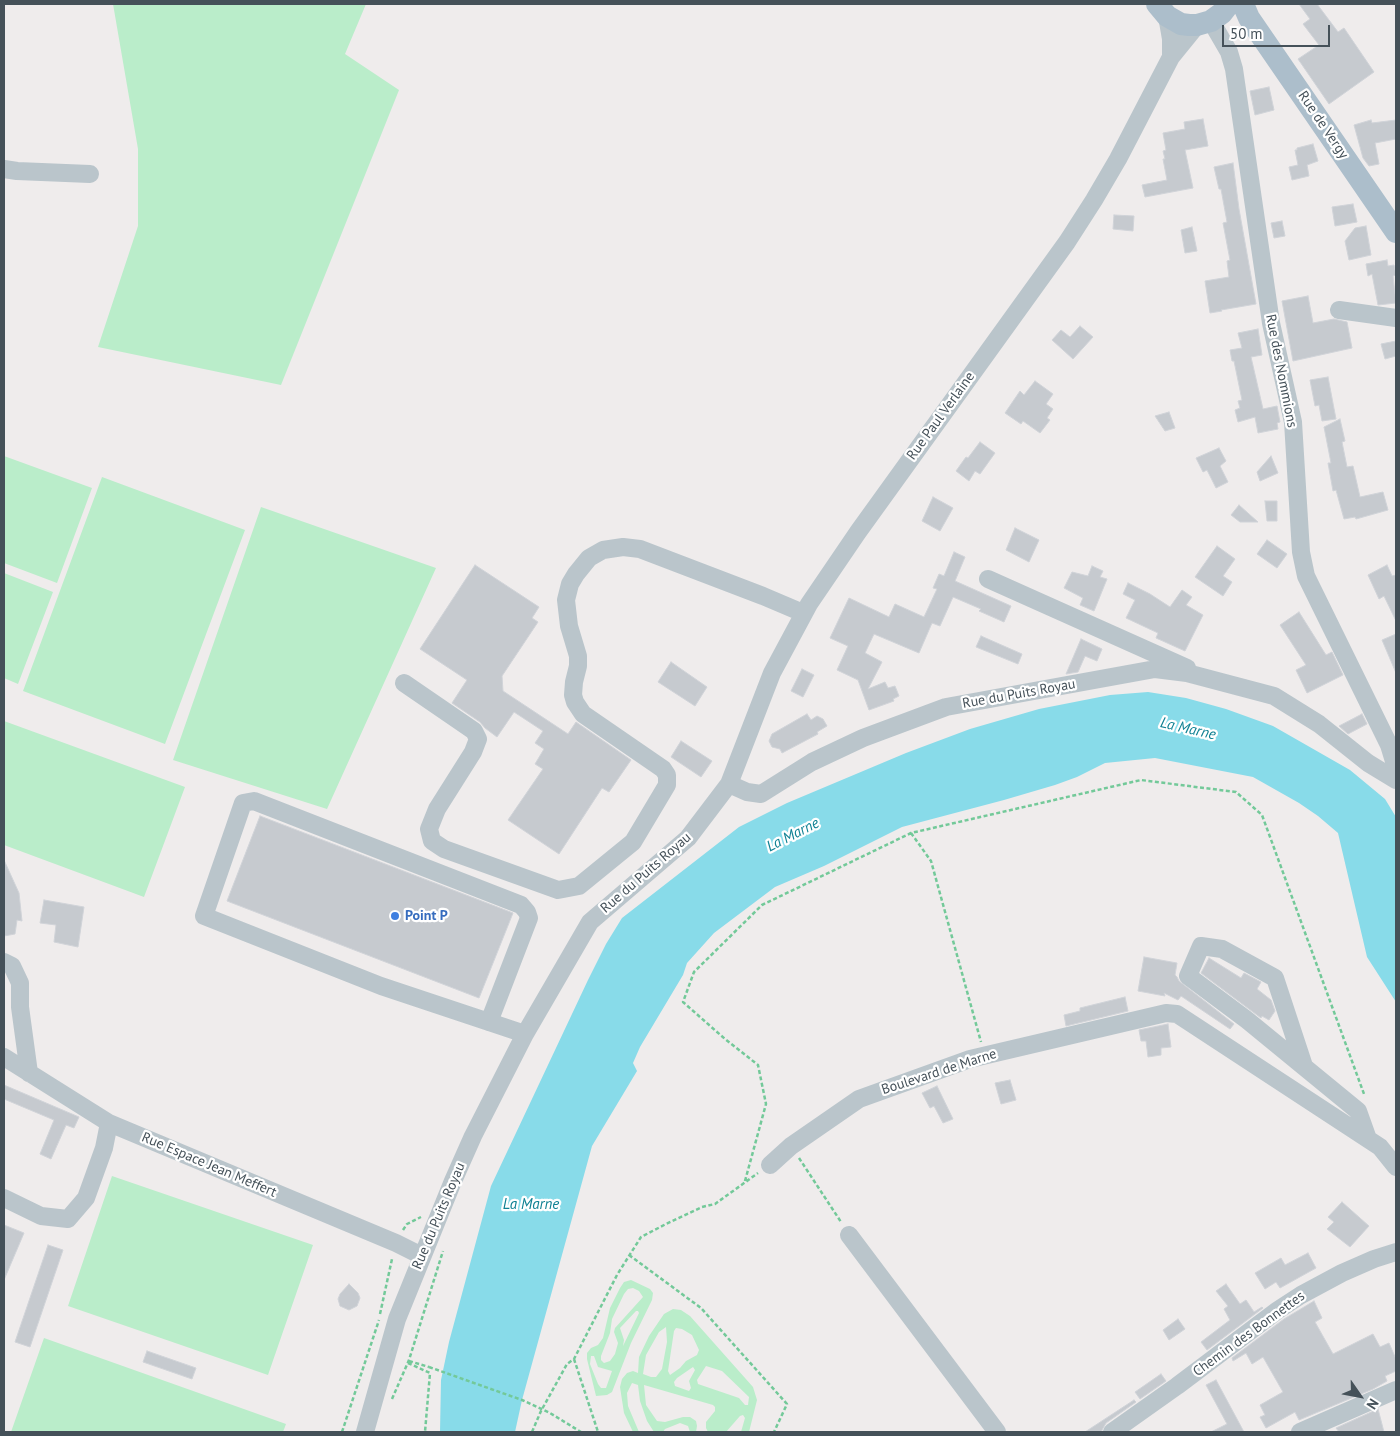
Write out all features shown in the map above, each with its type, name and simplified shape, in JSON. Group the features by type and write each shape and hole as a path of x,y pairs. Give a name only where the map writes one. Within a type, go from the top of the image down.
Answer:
{"main road":[{"name":"Rue de Vergy","path":"1162,10 1181,24 1246,11 1396,232"}],"street":[{"path":"1162,10 1171,39 1171,57"},
{"name":"Rue Paul Verlaine","path":"729,784 772,673 803,613 858,532 1067,242 1118,159 1171,57 1215,16"},
{"name":"Rue des Nommions","path":"1215,16 1234,69 1271,323 1293,422 1301,552 1306,576 1389,745 1396,768"},
{"path":"4,169 90,174"},
{"path":"1339,310 1396,318"},
{"path":"404,683 474,731 478,739 474,752 437,808 430,830 432,841 444,850 558,890 565,889 579,886 633,842 668,785 667,774 663,769 583,714 573,695 578,656 569,626 566,600 570,584 589,558 603,550 623,547 640,549 803,613"},
{"path":"988,579 1214,680"},
{"name":"Rue du Puits Royau","path":"365,1432 397,1319 422,1256 473,1136 525,1034 590,922 688,838 729,784 747,792 761,794 812,762 863,738 946,707 1155,669 1214,680 1274,696 1319,724 1368,763 1396,780"},
{"path":"489,1022 530,918 521,905 254,801 244,803 204,916 381,986 489,1022 525,1034"},
{"path":"1304,1066 1275,978 1222,949 1201,946 1188,976 1247,1020 1358,1111 1368,1139"},
{"path":"4,962 12,966 20,983 20,1007 29,1072"},
{"name":"Boulevard de Marne","path":"770,1165 791,1146 859,1099 970,1059 1166,1013 1177,1014 1380,1147 1396,1167"},
{"name":"Rue Espace Jean Meffert","path":"4,1057 109,1124 396,1243 422,1256"},
{"path":"4,1198 42,1216 68,1219 86,1198 104,1148 109,1124"},
{"path":"849,1235 997,1432"},
{"name":"Chemin des Bonnettes","path":"1112,1432 1301,1295 1342,1273 1396,1252"},
{"path":"1300,1432 1396,1390"}],"path":[{"path":"745,1180 766,1104 758,1065 724,1039 683,1002 694,972 762,905 911,833 1141,780 1236,792 1262,815 1364,1096"},
{"path":"911,833 931,861 985,1056"},
{"path":"791,1146 849,1235"},
{"path":"532,1432 540,1411 567,1364 574,1359 629,1255 641,1238 702,1207 715,1204 732,1193 745,1180 770,1165"},
{"path":"342,1432 380,1315 396,1243 407,1224 420,1216 435,1224 444,1247 408,1362 389,1406"},
{"path":"629,1255 701,1308 788,1404 774,1432"},
{"path":"574,1359 598,1432"},
{"path":"408,1362 429,1367 522,1400 550,1413 581,1432"},
{"path":"408,1362 430,1373 425,1432"}],"green space":[{"path":"113,4 366,4 345,54 399,90 281,385 98,347 138,226 138,149"},
{"path":"4,456 92,488 57,583 4,563"},
{"path":"102,477 245,530 165,744 23,691"},
{"path":"261,507 436,568 327,809 173,760"},
{"path":"4,573 53,592 18,684 4,678"},
{"path":"4,721 185,787 144,897 4,845"},
{"path":"112,1176 313,1245 268,1375 68,1306"},
{"path":"631,1280 650,1289 653,1293 652,1300 631,1343 612,1392 607,1395 596,1396 587,1353 591,1348 598,1345 603,1338 610,1308 624,1282","holes":["633,1288 639,1291 643,1297 615,1328 614,1332 618,1343 615,1354 610,1361 604,1363 601,1360 601,1356 610,1333 612,1319 624,1294 628,1289","636,1311 638,1311 639,1313 623,1346 624,1340 620,1328","591,1356 594,1356 598,1367 612,1371 606,1388 601,1388 598,1384 590,1364"]},
{"path":"673,1309 681,1310 690,1316 753,1387 757,1400 749,1432 741,1432 745,1418 743,1415 726,1432 708,1432 706,1422 715,1411 713,1405 644,1385 646,1405 657,1421 665,1422 690,1417 696,1421 697,1426 696,1432 690,1432 688,1426 680,1423 665,1429 663,1432 654,1432 647,1421 640,1401 638,1385 632,1383 627,1393 628,1406 639,1432 633,1432 624,1413 620,1387 622,1379 627,1373 633,1371 638,1373 639,1357 649,1336 664,1314","holes":["666,1327 667,1342 662,1369 656,1377 651,1377 643,1374 646,1355 659,1332","676,1328 682,1329 692,1335 699,1350 697,1355 686,1361 670,1375 668,1371","706,1366 722,1371 749,1397 748,1405 745,1405 739,1398 698,1384 697,1380","693,1367 695,1370 689,1381 691,1388 689,1391 675,1386 674,1382"]},
{"path":"44,1338 286,1424 283,1432 11,1432"}],"water":[{"name":"La Marne","path":"1148,692 1186,698 1226,709 1273,726 1350,770 1385,799 1396,817 1396,1002 1367,957 1338,833 1299,803 1253,777 1155,758 1105,763 1077,777 1055,785 902,827 824,866 775,887 714,933 687,963 683,975 640,1047 633,1063 637,1071 592,1146 522,1400 515,1432 440,1432 441,1380 449,1342 491,1186 588,980 606,944 622,918 739,827 787,803 906,753 970,729 1039,709 1110,695"}],"building":[{"path":"1299,4 1317,4 1338,32 1344,28 1374,72 1329,104 1298,59 1319,45 1303,24 1310,19"},
{"path":"1269,87 1274,110 1255,115 1250,91"},
{"path":"1203,119 1208,146 1185,150 1193,188 1145,197 1142,185 1167,180 1163,159 1165,159 1163,151 1166,150 1163,133 1185,129 1184,122"},
{"path":"1371,120 1372,123 1396,120 1396,139 1375,143 1379,164 1369,166 1363,158 1354,125"},
{"path":"1313,144 1318,161 1307,165 1309,176 1292,180 1289,167 1298,165 1295,150"},
{"path":"1233,163 1256,304 1210,313 1205,281 1229,277 1227,261 1230,260 1223,223 1227,222 1221,189 1219,189 1214,167"},
{"path":"1353,204 1357,222 1335,226 1332,207"},
{"path":"1114,215 1134,216 1133,231 1113,229"},
{"path":"1282,221 1285,236 1274,238 1271,223"},
{"path":"1366,226 1371,255 1349,260 1345,241 1355,228"},
{"path":"1192,227 1197,251 1185,253 1181,230"},
{"path":"1387,260 1388,266 1394,265 1396,275 1393,276 1396,303 1378,305 1372,274 1368,276 1366,264"},
{"path":"1308,296 1313,323 1334,319 1347,322 1352,348 1293,361 1282,301"},
{"path":"1080,326 1093,337 1073,359 1052,340 1061,330 1070,337"},
{"path":"1258,329 1262,355 1251,357 1263,409 1277,406 1280,422 1277,423 1278,429 1258,433 1255,417 1238,422 1235,410 1240,408 1238,401 1242,400 1230,350 1242,348 1238,333"},
{"path":"1396,341 1396,356 1385,359 1381,344"},
{"path":"1328,377 1336,419 1322,421 1319,405 1315,406 1310,380"},
{"path":"1035,381 1053,394 1046,404 1053,409 1047,418 1050,420 1040,433 1023,421 1021,424 1005,413 1020,391 1024,395"},
{"path":"1169,412 1175,428 1165,431 1155,416"},
{"path":"1340,419 1345,441 1342,442 1347,467 1353,466 1360,497 1383,492 1388,510 1356,519 1355,517 1344,519 1336,490 1333,491 1328,463 1331,463 1324,427"},
{"path":"980,442 995,453 980,474 975,471 969,481 956,471"},
{"path":"1219,448 1226,461 1220,466 1228,482 1216,488 1207,470 1203,472 1196,458"},
{"path":"1271,456 1278,473 1260,481 1257,472"},
{"path":"933,497 953,508 940,531 922,521"},
{"path":"1265,501 1277,501 1277,521 1267,521"},
{"path":"1239,505 1258,522 1240,522 1231,515"},
{"path":"1015,528 1039,540 1029,562 1006,550"},
{"path":"1267,540 1287,554 1277,568 1257,554"},
{"path":"1217,546 1235,559 1223,576 1232,582 1223,596 1195,577"},
{"path":"954,552 965,557 955,581 1011,606 1004,622 979,611 981,609 953,597 940,626 932,623 919,653 874,634 865,653 882,662 868,689 885,682 888,688 895,686 899,696 893,699 894,701 869,710 858,680 837,670 848,646 830,638 849,598 889,617 895,604 924,617 937,589 933,588 939,574 944,576"},
{"path":"475,565 539,607 532,618 538,622 502,676 503,691 568,734 576,722 631,760 609,792 602,788 559,854 508,820 543,769 535,764 544,749 535,743 543,731 514,712 497,737 480,722 452,703 467,680 420,649"},
{"path":"1387,565 1392,576 1396,575 1396,621 1384,596 1379,599 1368,575"},
{"path":"1092,566 1103,571 1100,577 1107,579 1094,611 1080,605 1083,598 1064,588 1072,572 1088,576"},
{"path":"1128,583 1170,607 1182,590 1192,597 1186,605 1203,615 1185,651 1156,638 1158,633 1126,618 1135,600 1123,594"},
{"path":"1299,612 1326,655 1332,652 1343,675 1307,693 1296,670 1306,665 1280,625"},
{"path":"1396,634 1396,673 1382,640"},
{"path":"981,636 1022,654 1018,664 976,647"},
{"path":"1081,639 1102,649 1097,661 1085,656 1078,672 1066,674"},
{"path":"671,662 707,687 695,706 658,682"},
{"path":"802,669 814,675 803,697 791,691"},
{"path":"807,714 811,720 817,716 823,719 827,726 817,732 818,734 782,753 780,749 772,747 769,741 772,734"},
{"path":"1362,714 1367,724 1348,734 1339,726"},
{"path":"681,741 712,761 701,777 671,757"},
{"name":"Point P","path":"260,816 513,913 479,998 227,901"},
{"path":"4,860 19,893 22,921 17,920 15,934 4,936"},
{"path":"44,900 84,907 78,947 54,942 56,925 40,923"},
{"path":"1144,957 1177,963 1175,975 1179,981 1234,1024 1230,1029 1181,996 1178,1000 1164,993 1165,996 1138,991"},
{"path":"1209,958 1241,978 1244,973 1261,982 1257,989 1271,1000 1275,1011 1269,1020 1262,1016 1261,1018 1201,973"},
{"path":"1125,997 1128,1011 1066,1026 1064,1015 1080,1011 1080,1008"},
{"path":"1168,1024 1171,1047 1161,1048 1161,1055 1148,1057 1146,1041 1141,1041 1139,1030"},
{"path":"1010,1080 1016,1100 1001,1104 995,1083"},
{"path":"4,1085 79,1117 74,1128 66,1125 51,1159 40,1154 54,1120 4,1099"},
{"path":"937,1086 953,1119 943,1123 934,1106 930,1108 922,1093"},
{"path":"1342,1202 1369,1226 1350,1247 1327,1229 1334,1222 1328,1217"},
{"path":"4,1225 24,1233 4,1280"},
{"path":"48,1245 63,1250 30,1347 15,1342"},
{"path":"1308,1253 1316,1268 1280,1288 1276,1282 1265,1289 1255,1273 1281,1258 1285,1265"},
{"path":"349,1284 358,1293 360,1298 357,1306 349,1310 340,1306 338,1299"},
{"path":"1226,1284 1240,1304 1246,1300 1254,1312 1263,1308 1207,1350 1201,1342 1230,1320 1224,1309 1228,1306 1216,1291"},
{"path":"1314,1301 1322,1318 1315,1322 1333,1354 1373,1334 1380,1347 1389,1343 1396,1359 1396,1371 1385,1376 1387,1381 1373,1389 1299,1420 1295,1412 1266,1428 1260,1417 1265,1415 1260,1405 1283,1392 1263,1357 1252,1364 1246,1353 1233,1361 1232,1358 1284,1319"},
{"path":"1178,1319 1185,1329 1169,1340 1163,1330"},
{"path":"147,1351 196,1368 192,1379 143,1362"},
{"path":"1161,1374 1166,1381 1140,1399 1135,1392"},
{"path":"1216,1380 1244,1432 1211,1432 1227,1424 1206,1385"},
{"path":"1134,1400 1136,1402 1106,1423 1101,1432 1085,1432"},
{"path":"1378,1409 1384,1432 1339,1432 1336,1428"}],"place":[{"name":"Point P","path":"395,916"}]}
